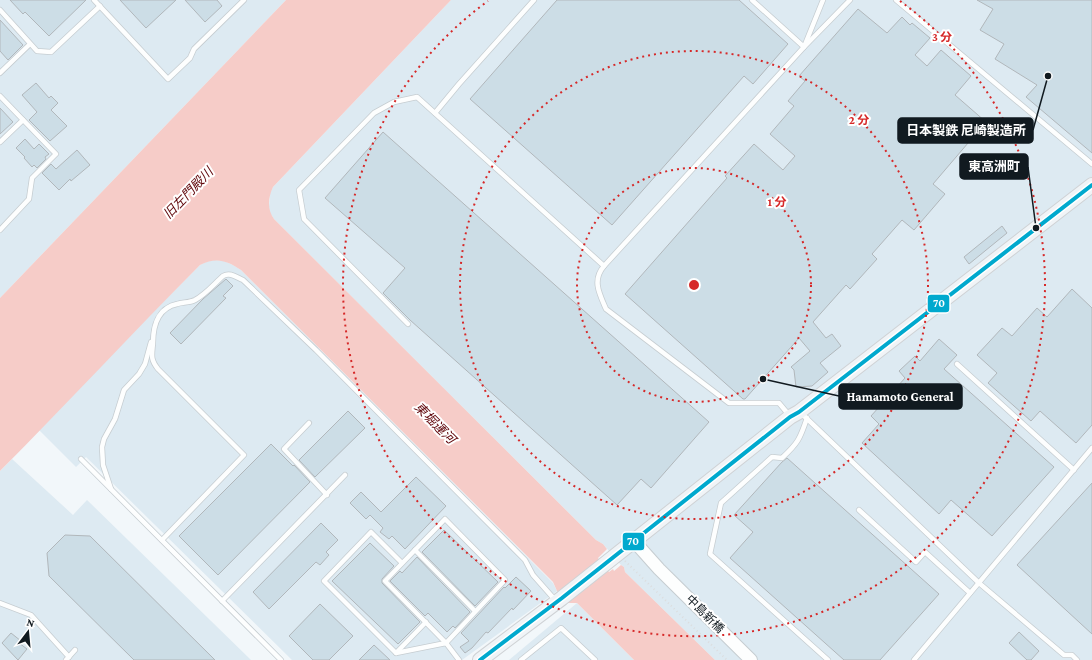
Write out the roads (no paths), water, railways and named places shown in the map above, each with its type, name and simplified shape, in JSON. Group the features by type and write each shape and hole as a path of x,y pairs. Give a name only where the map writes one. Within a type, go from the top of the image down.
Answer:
{"main road":[{"path":"480,660 799,416 1092,185"}],"street":[{"name":"中島新橋","path":"634,541 659,569 751,660"}],"lane":[{"path":"94,0 168,79 190,58 194,49 242,1"},
{"path":"436,113 459,84 534,0"},
{"path":"752,0 804,47"},
{"path":"804,47 824,0"},
{"path":"850,0 804,47 600,270 597,278 599,294 606,309 729,403 779,403 799,416 979,583 1064,655 1072,655 1077,660"},
{"path":"896,0 1092,164"},
{"path":"0,10 37,51 51,52 100,6"},
{"path":"0,73 30,44"},
{"path":"0,96 56,154 32,178 29,199 0,230"},
{"path":"408,324 304,219 299,190 374,113 394,102 417,97 604,266"},
{"path":"0,142 23,120"},
{"path":"111,489 104,465 102,447 104,439 115,418 124,390 139,374 145,364 155,324 159,316 165,309 176,304 194,301 206,293 223,276 226,274 232,275 243,280 316,350 525,560 533,575 559,599"},
{"path":"153,333 152,362 244,455 162,540"},
{"path":"957,364 1074,470"},
{"path":"799,416 799,439 795,446 782,458 772,457 721,503 710,554 828,660"},
{"path":"309,423 284,449 327,495"},
{"path":"914,660 1092,448"},
{"path":"81,459 281,660"},
{"path":"222,601 345,475"},
{"path":"859,510 916,562 926,552 970,593"},
{"path":"396,653 446,643 505,580 445,519 385,581 446,643 460,660"},
{"path":"396,653 324,581 371,532 402,563"},
{"path":"415,550 475,611"},
{"path":"0,603 31,615 67,658 76,650"},
{"path":"396,653 426,622"},
{"path":"521,660 561,628 595,660"}],"water":[{"path":"286,0 451,0 273,187 269,199 270,211 274,219 596,540 603,544 607,549 598,558 609,572 613,569 614,571 621,565 624,567 625,572 715,660 634,660 577,603 568,603 557,591 553,582 241,270 226,262 216,260 200,265 0,471 0,298"}],"place":[{"name":"日本製鉄 尼崎製造所","path":"1048,76"},
{"name":"東高洲町","path":"1036,228"},
{"name":"Hamamoto General","path":"763,379"}],"water label":[{"name":"旧左門殿川","path":"188,193"},
{"name":"東堀運河","path":"435,423"}]}
